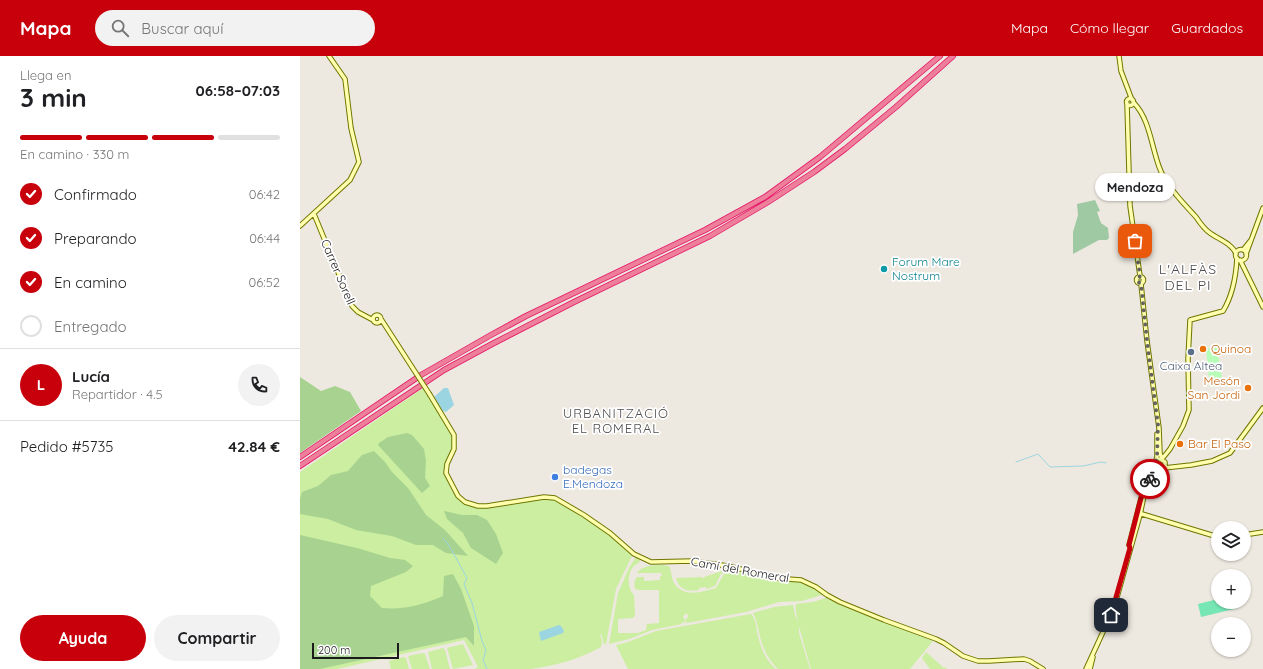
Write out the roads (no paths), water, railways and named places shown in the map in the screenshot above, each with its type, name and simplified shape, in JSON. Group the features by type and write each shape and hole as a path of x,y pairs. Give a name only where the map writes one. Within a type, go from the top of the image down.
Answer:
{"highway":[{"path":"300,457 388,396 473,344 526,316 705,230 765,197 820,157 940,56"},
{"path":"300,466 457,364 494,343 574,302 710,236 768,202 814,172 845,149 953,56"}],"street":[{"path":"300,226 352,178 358,162 351,128 345,79 328,56"},
{"path":"1119,56 1121,71 1130,102 1128,111 1130,200 1140,276 1138,282 1141,284 1160,452 1168,466 1172,466"},
{"path":"1130,102 1139,110 1146,123 1166,182 1207,231 1235,250 1237,257 1263,306"},
{"path":"1237,257 1244,260 1263,208"},
{"name":"Carrer Sorell","path":"314,214 352,306 358,312 373,320"},
{"path":"1149,482 1162,468 1167,454 1183,426 1188,410 1190,320 1223,311 1230,296 1235,276 1237,257 1241,250 1253,237"},
{"path":"1231,247 1241,250 1246,255 1245,270"},
{"path":"378,323 381,319 376,315 373,317 374,322 386,328"},
{"name":"Camí del Romeral","path":"381,319 454,435 454,449 447,464 446,473 458,496 465,502 478,506 487,506 544,496 555,498 584,514 610,533 634,554 651,562 692,560 728,566 774,578 801,580 816,587 840,602 936,639 963,656 978,661 1024,659 1043,669"},
{"path":"1156,463 1158,469 1172,466 1191,466 1212,461 1230,453 1263,408"},
{"path":"1130,548 1132,533 1141,498 1156,463 1158,425"},
{"path":"1156,463 1164,461"},
{"path":"1086,669 1111,615 1141,514 1145,491"},
{"path":"1132,533 1135,530 1141,514 1141,498"},
{"path":"1141,514 1211,535"},
{"path":"1251,534 1263,532"},
{"path":"1090,669 1093,654"}],"water":[{"path":"444,388 448,388 454,405 446,412 443,411 434,397"},
{"path":"559,625 564,631 563,633 541,641 539,632"}],"waterway":[{"path":"1016,462 1038,454 1050,467 1083,466 1101,462 1106,463"},
{"path":"443,538 450,547 467,578 464,584 472,603 482,641 486,650 483,660 487,669"}],"place":[{"name":"Mendoza","path":"1135,241"},
{"name":"Forum Mare Nostrum","path":"884,269"},
{"name":"Quinoa","path":"1203,349"},
{"name":"Caixa Altea","path":"1191,352"},
{"name":"Mesón San Jordi","path":"1248,388"},
{"name":"Bar El Paso","path":"1180,444"},
{"name":"badegas E.Mendoza","path":"555,477"}],"district":[{"name":"L'ALFÀS DEL PI","path":"1188,278"},
{"name":"URBANITZACIÓ EL ROMERAL","path":"616,420"}]}
